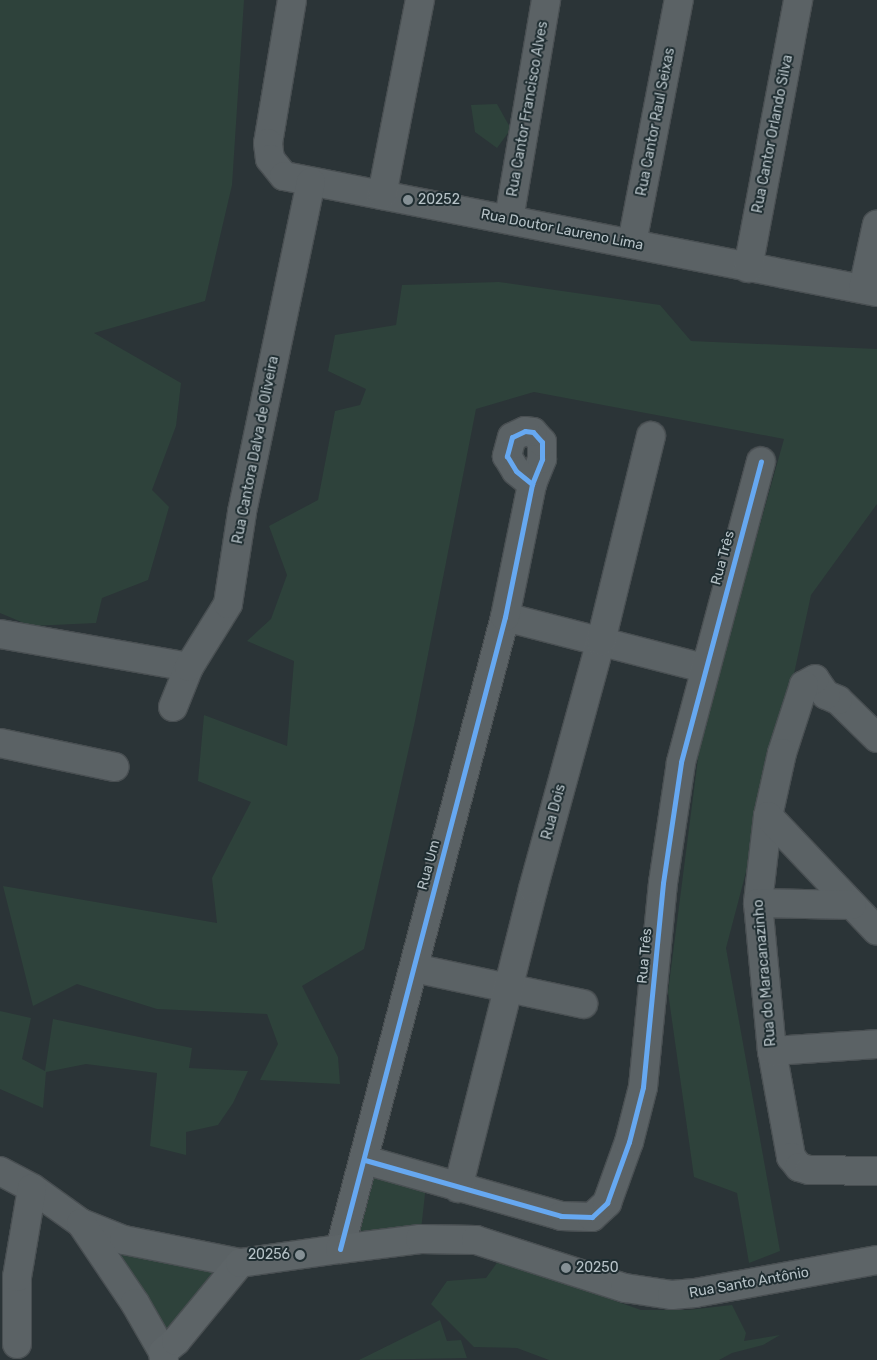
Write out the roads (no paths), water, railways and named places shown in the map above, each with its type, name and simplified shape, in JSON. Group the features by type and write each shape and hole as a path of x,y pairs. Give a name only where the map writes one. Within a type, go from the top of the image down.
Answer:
{"main road":[{"name":"Rua Santo Antônio","path":"240,1263 420,1239 476,1240 625,1288 672,1295 695,1293 877,1260"},
{"path":"164,1356 240,1263"}],"street":[{"name":"Rua Doutor Laureno Lima","path":"292,0 268,144 270,159 278,172 292,179 509,219 870,291"},
{"path":"382,195 420,0"},
{"name":"Rua Cantor Francisco Alves","path":"509,219 546,0"},
{"name":"Rua Cantor Raul Seixas","path":"632,243 680,0"},
{"name":"Rua Cantor Orlando Silva","path":"748,268 798,0"},
{"name":"Rua Cantora Dalva de Oliveira","path":"174,707 189,668 228,604 242,512 312,182"},
{"path":"870,291 877,224"},
{"name":"Rua Dois","path":"458,1188 508,990 601,640 651,436"},
{"name":"Rua Três","path":"365,1160 543,1212 581,1218 596,1215 607,1203 629,1142 643,1087 670,830 681,762 704,668 761,461"},
{"name":"Rua Um","path":"340,1249 365,1160 505,617 532,484"},
{"path":"505,617 601,640 704,668"},
{"path":"0,634 189,668"},
{"name":"Rua do Maracanazinho","path":"877,738 838,700 826,695 815,679 807,682 798,698 768,816 758,902 772,1051 789,1150 797,1165 809,1170 877,1172"},
{"path":"0,743 115,767"},
{"path":"768,816 877,931"},
{"path":"758,902 852,905"},
{"path":"414,968 508,990 583,1004"},
{"path":"772,1051 877,1044"},
{"path":"0,1171 32,1188 81,1222 149,1246 240,1263"},
{"path":"17,1344 9,1275 32,1188"},
{"path":"81,1222 136,1303 164,1356"}],"place":[{"name":"20252","path":"408,200"},
{"name":"20256","path":"300,1255"},
{"name":"20250","path":"566,1268"}]}
